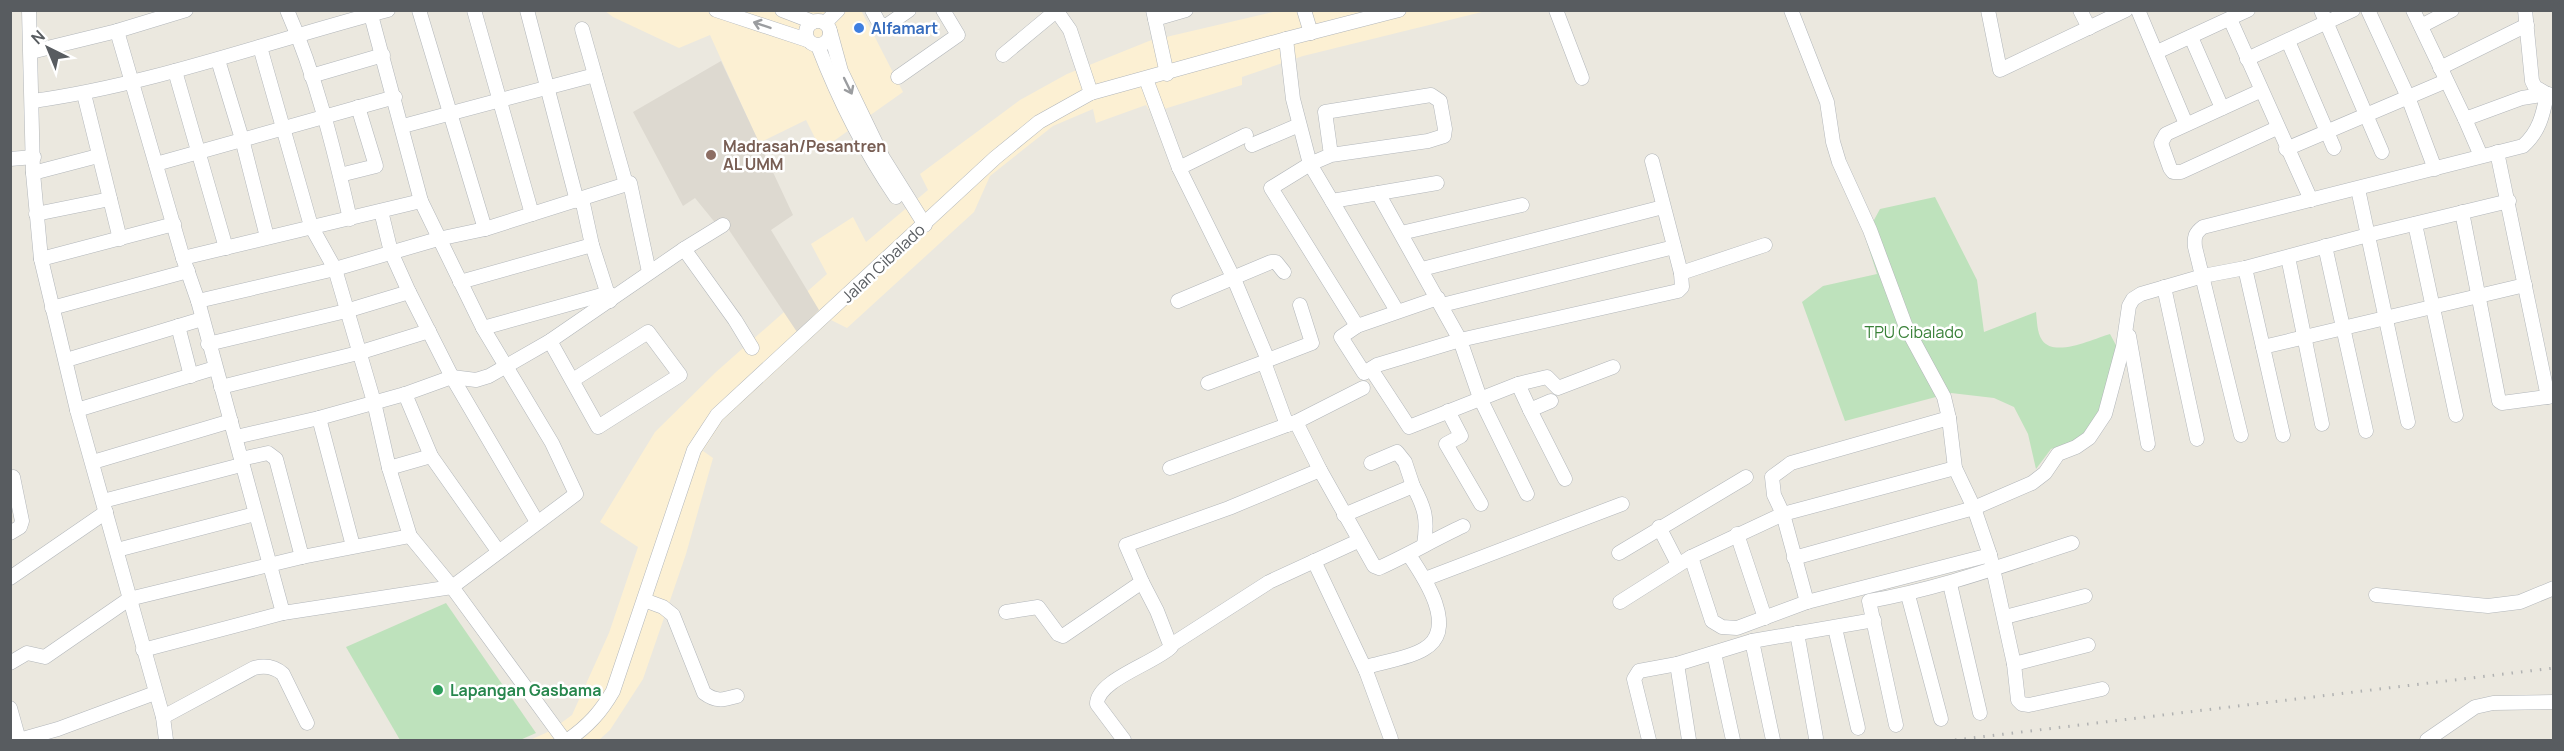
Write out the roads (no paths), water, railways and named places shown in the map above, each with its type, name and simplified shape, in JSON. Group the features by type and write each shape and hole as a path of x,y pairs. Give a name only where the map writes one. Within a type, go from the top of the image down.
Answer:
{"street":[{"path":"29,10 33,173 41,259 77,410 163,717 161,739"},
{"path":"31,52 117,31 186,10"},
{"path":"287,10 311,76 340,175 350,219"},
{"path":"33,101 84,94 134,82 388,10"},
{"path":"419,10 452,114 484,229"},
{"path":"474,10 532,214"},
{"path":"527,10 592,245 609,297"},
{"path":"716,10 813,43 829,39 823,25 782,10"},
{"path":"838,10 823,25 806,32 874,164 922,228"},
{"path":"872,10 879,23 886,26 909,10"},
{"path":"898,77 958,35 943,10"},
{"path":"1167,74 1154,15 1186,10"},
{"path":"1304,10 1311,33"},
{"name":"Jalan Cibalado","path":"566,741 587,726 603,710 613,691 694,450 717,415 1018,138 1054,112 1091,93 1148,86 1167,74 1286,39 1399,10"},
{"path":"1556,10 1582,78"},
{"path":"1791,10 1827,102 1833,142 1839,162 1870,230 1906,327 1937,381 1949,418 1954,468 1974,508 1992,562 2014,664 2018,700 2022,704 2029,705 2102,689"},
{"path":"2004,10 1989,14 2000,70 2126,10"},
{"path":"2080,10 2089,28"},
{"path":"2138,10 2186,124"},
{"path":"2157,52 2248,10"},
{"path":"2247,59 2288,41 2324,17 2353,10"},
{"path":"2368,10 2408,97 2435,170"},
{"path":"2414,10 2481,156"},
{"path":"2421,26 2452,10"},
{"path":"1003,55 1056,11 1070,30 1091,93"},
{"path":"143,650 283,613 452,586 576,494 552,443 483,328 438,239 422,201 371,15"},
{"path":"2324,17 2382,152"},
{"path":"2440,68 2526,18 2532,81 2535,87 2550,94"},
{"path":"2230,19 2260,91 2311,200"},
{"path":"823,25 840,71 883,158 922,228"},
{"path":"582,29 626,184"},
{"path":"117,31 198,301 208,344 236,436 268,565 283,613"},
{"path":"2191,37 2222,108"},
{"path":"1286,39 1299,125 1310,164 1398,311"},
{"path":"2288,41 2334,148"},
{"path":"260,47 311,225 335,269 374,402 389,468 410,536 452,586 566,741"},
{"path":"311,76 383,55"},
{"path":"218,60 242,139 267,237"},
{"path":"175,70 226,248"},
{"path":"403,126 595,75"},
{"path":"2286,149 2446,81"},
{"path":"1148,86 1179,168 1234,279 1292,423 1358,541 1377,568 1410,555 1424,544 1463,526"},
{"path":"2260,91 2166,134 2161,139 2170,168 2176,173 2277,128"},
{"path":"84,94 120,239"},
{"path":"1331,155 1325,112 1431,94 1440,101 1444,136 1428,141 1331,155 1310,164 1271,189 1357,326"},
{"path":"2465,119 2522,98 2550,94"},
{"path":"2241,435 2194,240 2198,231 2203,227 2523,146 2530,140 2540,123 2550,94"},
{"path":"156,164 395,97"},
{"path":"340,175 376,166 358,107"},
{"path":"1179,168 1249,140 1299,125"},
{"path":"2462,212 2499,401 2502,403 2551,397 2497,152"},
{"path":"33,173 98,156"},
{"path":"10,159 34,157"},
{"path":"1652,161 1681,273 1682,287 1678,291 1460,340 1364,373 1341,337 1357,326 1398,311 1674,247"},
{"path":"198,301 335,269 438,239 484,229 630,183 649,272"},
{"path":"1332,201 1437,183"},
{"path":"2358,189 2408,422"},
{"path":"1378,193 1460,340 1480,399 1527,494"},
{"path":"36,214 110,199"},
{"path":"52,308 186,264 226,248 311,225 350,219 422,201"},
{"path":"2148,444 2127,327 2127,315 2133,299 2164,287 2204,276 2245,268 2509,201"},
{"path":"1401,233 1522,205"},
{"path":"1422,269 1663,207"},
{"path":"381,211 391,252 409,292 452,377 537,522"},
{"path":"41,259 174,224"},
{"path":"2415,224 2456,415"},
{"path":"236,436 319,418 405,394 452,377 476,380 507,367 550,340 609,297 723,225"},
{"path":"460,282 592,245"},
{"path":"1681,273 1765,245"},
{"path":"2325,246 2366,431"},
{"path":"684,249 735,320 752,348"},
{"path":"2288,256 2322,424"},
{"path":"1178,301 1271,262 1276,262 1284,272"},
{"path":"2245,268 2283,435"},
{"path":"2264,347 2525,285"},
{"path":"2164,287 2197,439"},
{"path":"208,344 346,311 409,292"},
{"path":"483,328 609,297"},
{"path":"1208,383 1312,343 1300,305"},
{"path":"74,358 202,319"},
{"path":"178,326 191,376"},
{"path":"1794,558 1974,508 2032,483 2045,473 2058,454 2076,447 2089,438 2105,414 2127,327"},
{"path":"221,387 358,353 429,331"},
{"path":"550,340 598,427 680,375 648,333 573,380"},
{"path":"1371,369 1409,427 1518,384 1547,377 1558,388 1613,367"},
{"path":"77,410 215,368"},
{"path":"1518,384 1564,479"},
{"path":"1170,468 1292,423 1363,388"},
{"path":"405,394 431,456 498,551"},
{"path":"1530,410 1551,401"},
{"path":"1448,411 1461,436 1446,444 1481,504"},
{"path":"319,418 353,546"},
{"path":"1806,602 1783,514 1774,495 1772,477 1791,463 1949,418"},
{"path":"93,462 231,421"},
{"path":"1371,463 1397,452 1405,462 1413,486 1423,503 1427,525 1424,544"},
{"path":"10,578 82,527 103,503 267,453 276,459 302,557"},
{"path":"389,468 431,456"},
{"path":"1620,602 1684,561 1783,514 1954,468"},
{"path":"1171,645 1126,545 1320,470"},
{"path":"10,533 20,527 22,521 11,473"},
{"path":"1619,553 1746,477"},
{"path":"1344,515 1413,486"},
{"path":"1425,579 1622,504"},
{"path":"117,550 255,513"},
{"path":"1659,527 1684,561 1715,624 1722,627 1737,628 1806,602 1866,595 1908,594 1950,584 1992,562"},
{"path":"1737,534 1765,618"},
{"path":"10,663 27,653 45,657 129,599 302,557 410,536"},
{"path":"1124,741 1097,704 1097,698 1107,686 1170,649 1171,645 1269,582 1358,541"},
{"path":"1866,595 2072,543"},
{"path":"1366,671 1370,666 1423,650 1433,641 1438,629 1437,605 1410,555"},
{"path":"1314,561 1366,671 1391,739"},
{"path":"1006,612 1038,606 1058,634 1063,636 1142,582"},
{"path":"1950,584 1980,712"},
{"path":"2376,595 2488,606 2520,602 2553,588"},
{"path":"1908,594 1941,720"},
{"path":"1866,595 1874,620 1896,725"},
{"path":"2005,617 2085,596"},
{"path":"644,600 663,607 673,615 704,693 711,699 720,701 737,696"},
{"path":"1649,741 1634,679 1639,671 1677,664 1752,641 1874,620"},
{"path":"1835,628 1858,728"},
{"path":"1797,633 1816,738"},
{"path":"1752,641 1773,741"},
{"path":"2014,664 2088,645"},
{"path":"1714,652 1733,741"},
{"path":"1677,664 1689,741"},
{"path":"163,717 254,669 264,667 277,669 284,675 307,723"},
{"path":"10,708 19,741 155,693"},
{"path":"2427,741 2475,707 2493,704 2553,702"}],"railway":[{"path":"1955,740 2554,668"}],"place":[{"name":"Alfamart","path":"859,28"},
{"name":"Madrasah/Pesantren AL UMM","path":"711,155"},
{"name":"Lapangan Gasbama","path":"438,690"}],"park label":[{"name":"TPU Cibalado","path":"1914,332"}]}
